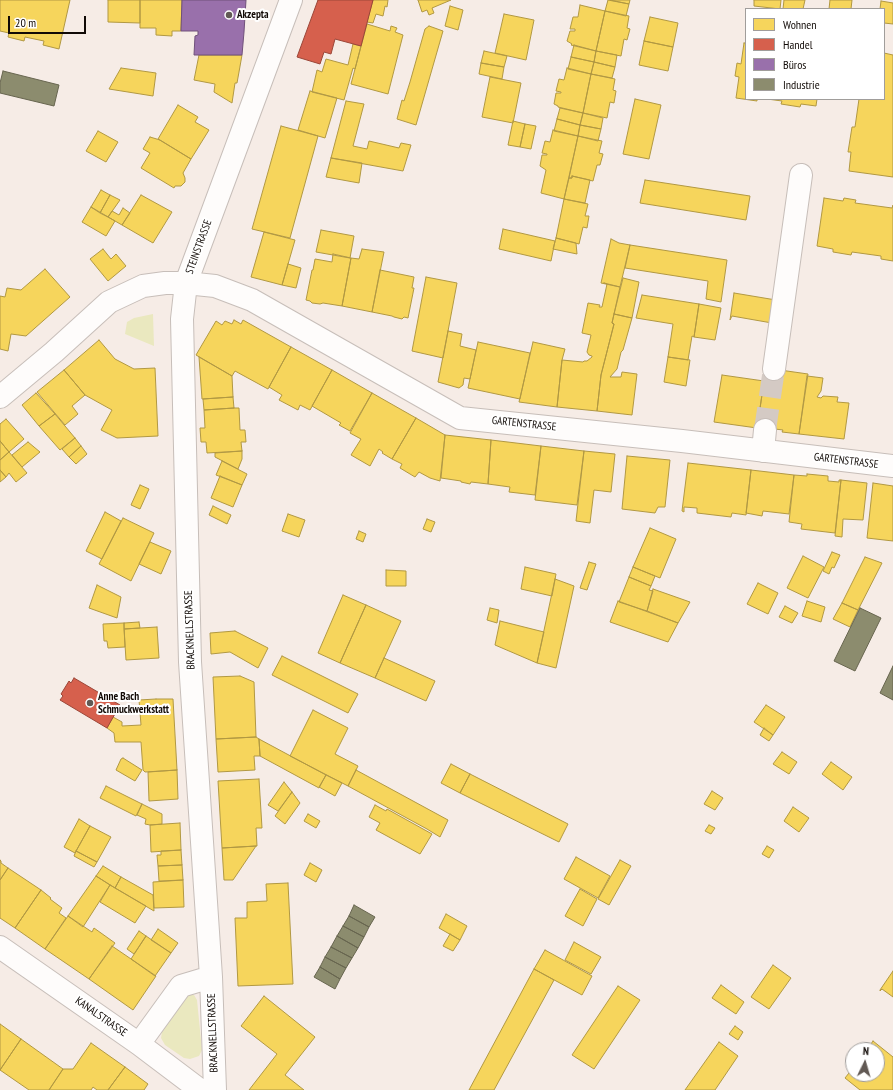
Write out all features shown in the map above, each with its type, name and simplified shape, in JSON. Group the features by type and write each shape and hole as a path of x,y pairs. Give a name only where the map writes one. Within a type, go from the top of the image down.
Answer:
{"street":[{"name":"STEINSTRASSE","path":"0,397 54,352 109,302 143,286 165,283 186,283 291,0"},
{"path":"774,369 801,175"},
{"name":"GARTENSTRASSE","path":"186,283 215,286 252,300 460,418 764,441 893,466"},
{"name":"BRACKNELLSTRASSE","path":"186,283 182,318 190,662 211,977 215,1090"},
{"name":"KANALSTRASSE","path":"0,947 139,1044 200,1090"},
{"name":"BRACKNELLSTRASSE","path":"139,1044 181,986 211,977"}],"shaded area":[{"path":"153,314 154,346 125,334 127,322 134,318"},
{"path":"194,995 197,1000 202,1050 199,1056 190,1059 184,1058 165,1045 161,1038 162,1032 185,996"}],"building: Wohnen":[{"path":"0,0 70,0 59,49 43,45 44,41 25,37 24,41 8,37 9,33 0,31"},
{"path":"108,0 140,0 140,23 108,22"},
{"path":"140,0 182,0 181,31 172,31 172,36 156,35 156,28 140,28"},
{"path":"373,0 388,0 383,16 376,14 373,23 367,22"},
{"path":"418,0 451,0 432,8 434,13 429,15 427,10 422,12"},
{"path":"608,0 629,4 626,16 605,11"},
{"path":"610,0 630,0 629,4"},
{"path":"754,0 781,0 780,8 754,6"},
{"path":"784,0 805,0 803,8 783,8"},
{"path":"830,0 852,0 851,8 829,8"},
{"path":"881,1 893,3 893,24 885,23 885,8 880,8"},
{"path":"580,5 605,11 596,51 571,45 572,44 567,41 570,31 575,31 575,29 570,29 573,17 578,17"},
{"path":"450,6 463,10 458,30 445,26"},
{"path":"605,11 629,16 627,28 630,29 627,40 624,39 621,56 596,51"},
{"path":"504,14 534,20 526,60 495,53"},
{"path":"650,17 678,23 673,47 644,41"},
{"path":"367,24 390,31 391,26 397,28 395,32 403,35 388,94 351,84"},
{"path":"429,26 443,31 416,125 397,119 402,100 404,101 410,82 425,29"},
{"path":"644,41 673,47 668,71 639,65"},
{"path":"745,43 745,99 736,98 739,77 735,76 737,63 741,64"},
{"path":"353,44 361,46 344,100 312,92 317,70 322,72 326,59 348,65"},
{"path":"574,45 596,51 594,62 571,57"},
{"path":"484,51 507,56 504,67 481,63"},
{"path":"596,51 617,55 615,67 594,62"},
{"path":"885,53 893,55 893,177 849,171 851,152 848,152 852,127 855,127 859,100 885,100"},
{"path":"199,55 242,55 232,103 214,92 215,84 194,80"},
{"path":"571,57 594,62 591,74 568,69"},
{"path":"594,62 615,67 612,78 591,74"},
{"path":"481,63 504,67 502,79 479,74"},
{"path":"121,68 156,73 153,96 109,89"},
{"path":"567,68 591,74 583,113 558,107 554,104 556,93 561,93 556,91 559,79 564,80"},
{"path":"591,74 615,79 613,90 616,91 614,103 610,102 607,118 583,113"},
{"path":"490,77 521,83 513,123 482,117"},
{"path":"310,91 337,98 325,138 298,130"},
{"path":"635,99 661,105 649,159 623,154"},
{"path":"774,100 817,100 816,106 801,104 800,107 781,104 782,101"},
{"path":"346,101 364,104 353,146 367,149 369,141 399,148 401,143 411,145 403,171 331,158"},
{"path":"178,105 198,117 195,122 209,130 191,159 158,139"},
{"path":"560,108 583,113 580,125 557,119"},
{"path":"583,113 603,118 601,129 580,125"},
{"path":"557,119 580,125 578,136 554,131"},
{"path":"513,121 525,124 520,147 508,145"},
{"path":"525,124 536,126 531,149 520,147"},
{"path":"580,125 601,129 598,141 578,136"},
{"path":"281,126 318,136 290,238 252,229"},
{"path":"553,130 578,136 564,199 541,193 546,170 540,166 542,155 547,155 542,153 545,141 550,142"},
{"path":"98,131 118,142 106,162 86,151"},
{"path":"578,136 602,141 599,153 603,154 600,165 597,165 593,181 572,176 572,178 569,178"},
{"path":"150,137 160,140 191,159 183,173 185,182 181,186 175,186 174,188 141,168 150,153 143,149"},
{"path":"331,158 362,163 359,183 326,177"},
{"path":"572,176 590,180 585,203 564,199 569,178 572,178"},
{"path":"645,180 750,196 746,220 640,203"},
{"path":"101,190 110,195 100,213 91,207"},
{"path":"110,195 120,200 108,217 100,213"},
{"path":"141,195 172,212 153,243 122,225"},
{"path":"824,198 843,201 844,198 856,200 855,203 892,208 893,205 893,261 881,259 881,256 852,252 851,255 833,252 833,249 817,246"},
{"path":"564,199 588,204 585,216 589,216 587,228 583,227 579,244 556,238"},
{"path":"91,207 115,221 106,236 82,222"},
{"path":"123,208 130,213 122,225 108,217 112,211 119,215"},
{"path":"503,229 555,241 551,261 499,249"},
{"path":"321,230 354,236 350,258 316,252"},
{"path":"264,232 295,240 282,285 251,277"},
{"path":"556,238 576,243 577,254 553,249"},
{"path":"611,239 619,243 630,245 620,287 601,283"},
{"path":"630,245 727,260 721,302 706,299 708,281 625,268"},
{"path":"103,249 111,259 116,254 126,266 108,281 90,259"},
{"path":"362,249 384,252 372,312 342,306 351,258 359,259"},
{"path":"333,254 351,258 342,306 312,303 306,300 315,259 332,262"},
{"path":"288,264 301,268 296,288 282,285"},
{"path":"45,269 70,297 26,336 11,334 8,351 0,349 0,296 5,297 7,288 21,290"},
{"path":"380,270 414,277 412,288 414,288 408,318 404,317 402,319 372,312"},
{"path":"426,277 457,283 443,358 412,351"},
{"path":"623,278 639,282 632,318 614,314"},
{"path":"604,283 620,287 612,323 614,324 601,375 597,411 557,407 562,360 583,362 592,357 587,352 591,335 582,333 588,303 600,305 599,307 602,307 607,284"},
{"path":"734,293 776,300 772,323 732,316 730,320"},
{"path":"642,295 699,304 694,337 692,336 688,360 668,357 673,324 636,318"},
{"path":"699,304 721,308 715,340 694,337"},
{"path":"614,314 632,318 617,369 610,377 621,377 622,372 637,374 632,415 597,411 601,375 614,324 612,323"},
{"path":"234,320 241,324 243,320 291,347 268,389 235,371 232,376 196,355 216,321 222,325 225,321 232,324"},
{"path":"448,331 462,334 460,346 476,350 470,379 464,378 463,385 459,388 438,382"},
{"path":"99,340 115,359 134,369 155,368 158,436 117,438 101,430 112,410 85,395 64,370"},
{"path":"478,342 530,353 520,399 468,388"},
{"path":"533,342 565,349 562,360 557,407 519,402"},
{"path":"291,347 332,370 310,410 300,405 298,410 279,400 282,395 269,387"},
{"path":"199,357 232,376 233,397 202,399"},
{"path":"668,357 690,360 686,386 664,382"},
{"path":"766,368 808,374 799,434 782,432 783,430 775,429 757,429"},
{"path":"64,370 85,395 72,406 78,414 65,425 37,392"},
{"path":"332,370 372,393 350,431 339,425 341,423 312,406"},
{"path":"722,375 764,381 757,428 714,422"},
{"path":"807,376 823,378 821,391 817,397 838,397 837,402 849,403 844,439 799,434"},
{"path":"36,393 55,414 39,426 22,405"},
{"path":"372,393 416,418 392,459 382,453 383,452 379,449 370,466 351,455 361,439 350,433"},
{"path":"233,397 234,408 204,410 203,399"},
{"path":"239,408 240,430 245,430 246,442 241,442 242,451 207,453 206,442 201,442 200,428 205,428 204,410"},
{"path":"55,414 75,438 60,450 39,426"},
{"path":"416,418 445,435 440,481 419,472 415,477 400,468 402,464 392,459"},
{"path":"6,419 24,439 9,452 0,441 0,424"},
{"path":"445,435 491,440 488,484 471,482 470,484 441,478"},
{"path":"75,438 81,446 69,457 62,449"},
{"path":"491,440 541,446 535,495 509,492 510,487 488,484"},
{"path":"0,441 9,452 0,460"},
{"path":"28,442 40,452 22,467 12,455"},
{"path":"81,446 87,454 76,464 69,457"},
{"path":"541,446 584,451 577,505 535,500"},
{"path":"242,451 242,459 238,469 215,457 215,453"},
{"path":"584,451 615,454 611,492 594,490 590,523 576,521"},
{"path":"9,452 27,473 16,482 9,473 6,477 0,470 0,460"},
{"path":"627,456 670,460 665,507 658,507 655,513 622,509"},
{"path":"222,461 247,474 242,485 216,475"},
{"path":"688,463 751,470 746,515 732,513 731,517 697,513 697,508 684,507 684,512 682,511"},
{"path":"0,470 6,477 0,482"},
{"path":"751,470 794,475 789,514 763,511 762,516 746,513"},
{"path":"807,474 828,476 828,481 839,482 839,480 841,480 835,533 801,529 802,524 789,522 794,475 807,476"},
{"path":"220,476 242,485 233,507 211,498"},
{"path":"841,480 867,483 863,520 843,519 842,537 835,536"},
{"path":"873,483 893,486 893,541 867,538"},
{"path":"140,485 149,489 140,509 131,505"},
{"path":"213,506 231,515 227,524 209,515"},
{"path":"105,512 121,521 102,559 86,551"},
{"path":"288,514 305,520 299,537 282,531"},
{"path":"123,518 154,533 131,581 99,564"},
{"path":"427,519 435,522 431,532 423,529"},
{"path":"650,528 676,539 660,578 633,567"},
{"path":"359,531 366,534 363,542 356,539"},
{"path":"150,542 171,551 161,574 139,564"},
{"path":"832,552 840,555 834,568 832,567 829,574 823,571"},
{"path":"803,556 824,567 808,598 787,588"},
{"path":"865,557 882,563 858,610 842,603"},
{"path":"589,562 596,564 587,590 580,588"},
{"path":"525,567 556,574 552,596 521,589"},
{"path":"633,567 655,576 651,586 629,577"},
{"path":"386,570 406,571 406,586 386,586"},
{"path":"629,577 651,586 649,590 653,591 647,611 619,602"},
{"path":"555,579 574,586 556,668 537,663"},
{"path":"758,583 778,593 768,614 747,604"},
{"path":"97,585 121,597 117,618 89,608"},
{"path":"653,589 690,602 678,623 647,611"},
{"path":"343,595 366,605 340,663 318,653"},
{"path":"618,601 678,623 668,642 610,622"},
{"path":"807,601 825,607 821,622 802,616"},
{"path":"842,603 858,610 850,627 833,619"},
{"path":"366,605 401,621 375,678 340,663"},
{"path":"785,606 798,613 792,623 779,617"},
{"path":"490,608 499,610 497,623 487,620"},
{"path":"500,621 544,632 537,663 495,645"},
{"path":"139,622 140,628 124,629 124,623"},
{"path":"124,623 125,647 108,648 107,641 104,641 103,624"},
{"path":"157,627 159,658 126,660 124,629"},
{"path":"235,631 268,648 258,668 230,652 211,654 210,633"},
{"path":"282,656 358,694 348,713 272,675"},
{"path":"384,658 435,681 426,701 375,678"},
{"path":"240,676 254,682 256,737 216,739 213,677"},
{"path":"173,699 177,770 145,772 143,770 141,742 115,742 114,733 107,728 113,717 122,722 122,726 141,725 139,700"},
{"path":"766,705 785,717 773,735 754,722"},
{"path":"313,710 348,728 335,754 358,766 348,786 290,756"},
{"path":"764,728 773,735 769,741 760,735"},
{"path":"256,737 259,739 260,756 254,756 255,770 218,772 216,739"},
{"path":"259,739 326,775 319,788 260,756"},
{"path":"782,752 797,762 789,774 773,764"},
{"path":"123,758 142,770 135,781 116,770 121,759"},
{"path":"831,762 852,777 843,790 822,774"},
{"path":"451,764 470,774 460,793 441,783"},
{"path":"177,770 178,799 149,801 148,772"},
{"path":"356,770 448,820 440,837 348,786"},
{"path":"470,774 568,824 559,842 460,793"},
{"path":"326,775 342,783 335,796 319,787"},
{"path":"259,779 262,828 256,828 257,846 222,848 218,781"},
{"path":"284,782 292,792 278,811 268,805"},
{"path":"106,786 142,804 136,816 100,798"},
{"path":"712,791 723,798 715,810 704,804"},
{"path":"292,792 300,803 285,824 275,816"},
{"path":"142,804 162,814 162,824 145,824 146,819 137,815"},
{"path":"375,805 386,811 387,809 432,834 420,854 376,830 380,823 369,817"},
{"path":"793,807 809,818 799,832 784,821"},
{"path":"308,814 320,821 316,828 304,821"},
{"path":"79,819 90,826 75,853 64,847"},
{"path":"180,823 181,850 151,852 150,825"},
{"path":"709,825 715,828 711,834 705,831"},
{"path":"90,826 111,837 97,862 76,851"},
{"path":"256,846 233,880 224,880 222,848"},
{"path":"767,846 774,850 769,858 762,854"},
{"path":"181,850 182,865 158,866 157,855 161,855 161,851"},
{"path":"76,851 97,862 94,867 74,856"},
{"path":"576,857 610,876 598,898 564,879"},
{"path":"0,860 1,863 8,868 0,880"},
{"path":"620,860 631,866 609,905 598,899"},
{"path":"310,863 322,870 316,882 304,875"},
{"path":"182,865 183,880 159,881 158,866"},
{"path":"103,866 121,877 115,888 96,876"},
{"path":"8,868 41,890 15,928 0,918 0,880"},
{"path":"96,876 110,885 83,927 68,916"},
{"path":"121,877 153,895 154,911 115,888"},
{"path":"183,880 184,907 154,908 153,882"},
{"path":"288,883 293,984 238,986 235,918 247,918 247,902 267,901 266,884"},
{"path":"110,885 146,906 135,923 100,902"},
{"path":"580,889 597,899 583,926 565,916"},
{"path":"41,890 62,908 59,913 66,918 45,949 15,928"},
{"path":"446,914 467,926 460,940 439,928"},
{"path":"68,916 92,932 94,928 115,943 89,979 45,949"},
{"path":"158,929 178,943 171,953 151,940"},
{"path":"139,931 146,936 134,954 127,949"},
{"path":"450,934 460,940 453,951 443,946"},
{"path":"146,936 171,953 155,976 131,959"},
{"path":"574,942 601,957 591,974 565,960"},
{"path":"112,946 156,976 133,1010 89,979"},
{"path":"545,950 592,976 582,995 534,969"},
{"path":"773,965 791,978 769,1009 751,997"},
{"path":"534,969 554,980 494,1090 469,1090"},
{"path":"893,971 893,997 882,989 880,990"},
{"path":"721,985 744,1002 736,1014 712,998"},
{"path":"618,986 640,1000 594,1069 572,1055"},
{"path":"264,996 315,1037 285,1075 304,1090 249,1090 277,1054 241,1026"},
{"path":"0,1024 21,1039 0,1070"},
{"path":"735,1026 743,1032 738,1040 729,1034"},
{"path":"21,1039 63,1069 49,1090 29,1090 0,1070"},
{"path":"719,1042 738,1056 715,1090 685,1090"},
{"path":"91,1043 125,1067 108,1090 97,1090 93,1087 91,1090 49,1090 63,1069 73,1069"},
{"path":"885,1051 893,1057 893,1090 860,1090 850,1082 885,1082"},
{"path":"125,1067 148,1084 144,1090 108,1090"}],"building: Handel":[{"path":"318,0 373,0 361,46 335,39 331,54 324,52 320,64 297,57"},
{"name":"Anne Bach Schmuckwerkstatt","path":"74,678 120,705 107,728 60,700 63,696 61,694 69,681 71,683"}],"building: Büros":[{"path":"182,0 246,0 242,55 194,55 195,36 198,35 198,31 181,31"}],"building: Industrie":[{"path":"3,71 59,85 54,106 0,93 0,83"},
{"path":"860,608 881,618 855,671 834,661"},
{"path":"893,666 893,700 880,693"},
{"path":"354,905 375,917 369,927 349,916"},
{"path":"349,916 369,927 364,937 343,926"},
{"path":"343,926 364,937 358,948 337,936"},
{"path":"337,936 358,948 352,958 331,947"},
{"path":"331,947 352,958 346,968 325,957"},
{"path":"325,957 346,968 340,979 320,967"},
{"path":"320,967 340,979 335,989 314,977"}],"tunnel":[{"path":"765,430 774,369"}],"place":[{"name":"Akzepta","path":"229,15"},
{"name":"Anne Bach Schmuckwerkstatt","path":"90,703"}]}
